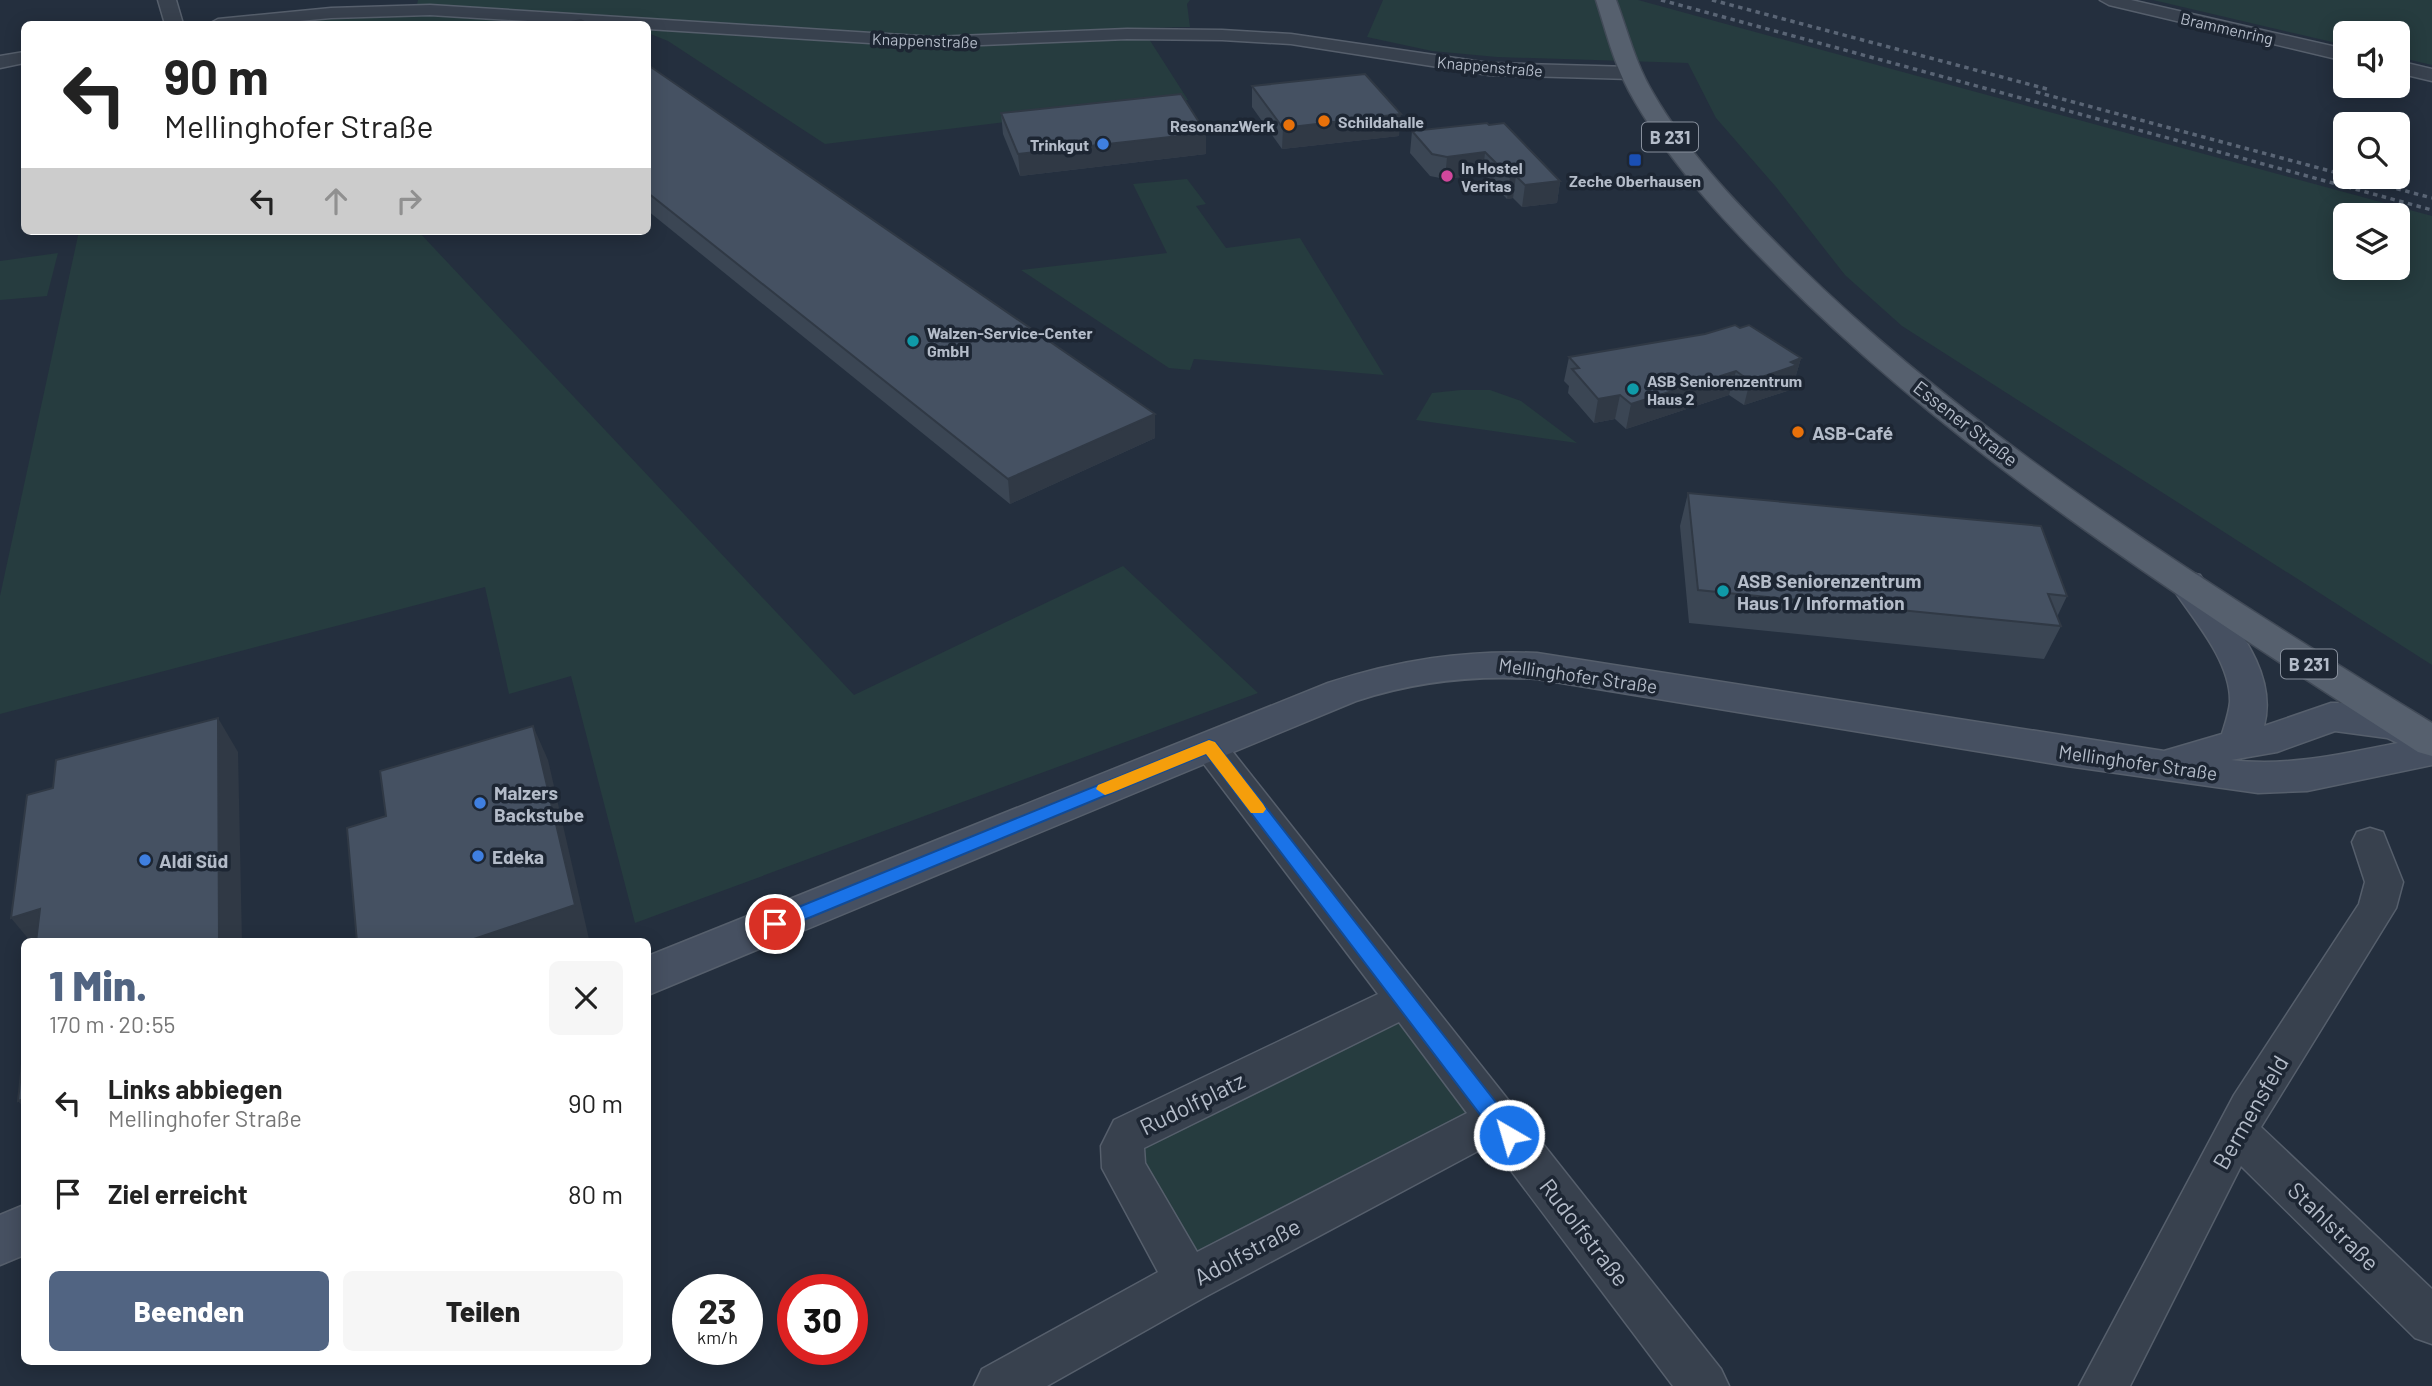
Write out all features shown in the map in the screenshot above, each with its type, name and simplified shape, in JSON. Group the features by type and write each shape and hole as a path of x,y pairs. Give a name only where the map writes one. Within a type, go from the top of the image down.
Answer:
{"main road":[{"name":"Essener Straße","path":"1608,5 1631,73 1670,136 1699,176 1819,303 1966,425 2187,583 2432,743"},
{"path":"2187,583 2240,665 2247,681 2249,699 2239,743"},
{"name":"Mellinghofer Straße","path":"651,975 1209,746 1380,679 1429,667 1486,663 1551,668 2067,752 2236,776 2307,776 2432,751"},
{"name":"Mellinghofer Straße","path":"2163,764 2239,743 2277,738 2331,717 2344,716 2395,726 2432,743"},
{"path":"0,1240 21,1231"}],"street":[{"path":"167,0 173,21"},
{"name":"Brammenring","path":"2109,0 2333,52"},
{"name":"Knappenstraße","path":"249,21 415,5 624,21"},
{"name":"Knappenstraße","path":"651,23 934,42 1144,33 1258,36 1489,69 1631,73"},
{"path":"0,62 21,58"},
{"path":"2410,70 2432,75"},
{"name":"Rudolfstraße","path":"1209,746 1704,1386"},
{"name":"Bermensfeld","path":"2104,1386 2236,1132 2377,908 2384,882 2371,842"},
{"name":"Rudolfplatz","path":"1188,1281 1124,1168 1121,1155 1123,1143 1129,1134 1405,1000"},
{"name":"Adolfstraße","path":"999,1386 1188,1281 1497,1119"},
{"name":"Stahlstraße","path":"2236,1132 2432,1321"}],"green space":[{"path":"418,0 1190,0 1187,4 1190,27 1142,28 1188,100 825,144 668,41 651,34 651,21 416,10"},
{"path":"1383,0 1638,0 2384,203 2333,203 2333,280 2410,280 2410,210 2432,216 2432,665 1902,326 1845,275 1776,187 1716,118 1688,63 1497,57 1432,51 1367,37"},
{"path":"2153,0 2432,0 2432,65 2410,60 2410,21 2333,21 2333,42"},
{"path":"348,12 529,16 517,21 260,21"},
{"path":"1187,179 1206,204 1196,206 1226,248 1300,238 1384,375 1194,359 1190,370 1169,368 1021,270 1167,253 1133,184"},
{"path":"78,235 422,235 854,695 1123,566 1258,693 635,923 571,676 509,694 485,587 0,714 0,596"},
{"path":"58,253 47,296 0,300 0,261"},
{"path":"1490,390 1521,401 1577,443 1416,420 1432,393"},
{"path":"1405,1000 1497,1119 1188,1281 1123,1143"}],"building":[{"name":"Walzen-Service-Center GmbH","path":"651,67 1155,414 1008,479 651,195"},
{"path":"1365,74 1401,114 1283,128 1252,86"},
{"path":"1181,94 1206,133 1018,154 1001,113"},
{"path":"1504,123 1560,181 1525,185 1516,176 1510,177 1485,152 1447,157 1432,154 1412,131"},
{"path":"1735,325 1740,328 1749,325 1801,358 1791,362 1797,365 1750,381 1736,371 1631,404 1620,395 1598,399 1572,369 1579,368 1569,357 1705,334"},
{"path":"1688,493 2041,526 2067,596 2048,594 2061,626 1698,590"},
{"name":"Aldi Süd","path":"218,718 219,938 36,938 40,909 11,918 27,795 53,788 56,760"},
{"name":"Edeka","path":"533,726 575,905 477,938 357,938 347,828 386,816 380,771"},
{"path":"21,1073 21,1100 18,1101"}],"railway":[{"path":"1661,0 2432,210"},
{"path":"1712,0 2047,89"},
{"path":"2036,92 2333,172"},
{"path":"2398,189 2432,198"}],"slow traffic":[{"path":"1105,789 1209,746 1257,809"}],"place":[{"name":"Schildahalle","path":"1324,121"},
{"name":"ResonanzWerk","path":"1289,125"},
{"name":"Trinkgut","path":"1103,144"},
{"name":"Zeche Oberhausen","path":"1635,160"},
{"name":"In Hostel Veritas","path":"1447,176"},
{"name":"Walzen-Service-Center GmbH","path":"913,341"},
{"name":"ASB Seniorenzentrum Haus 2","path":"1633,389"},
{"name":"ASB-Café","path":"1798,432"},
{"name":"ASB Seniorenzentrum Haus 1 / Information","path":"1723,591"},
{"name":"Malzers Backstube","path":"480,803"},
{"name":"Edeka","path":"478,856"},
{"name":"Aldi Süd","path":"145,860"}],"route":[{"path":"775,924 1209,746 1509,1135"}]}
